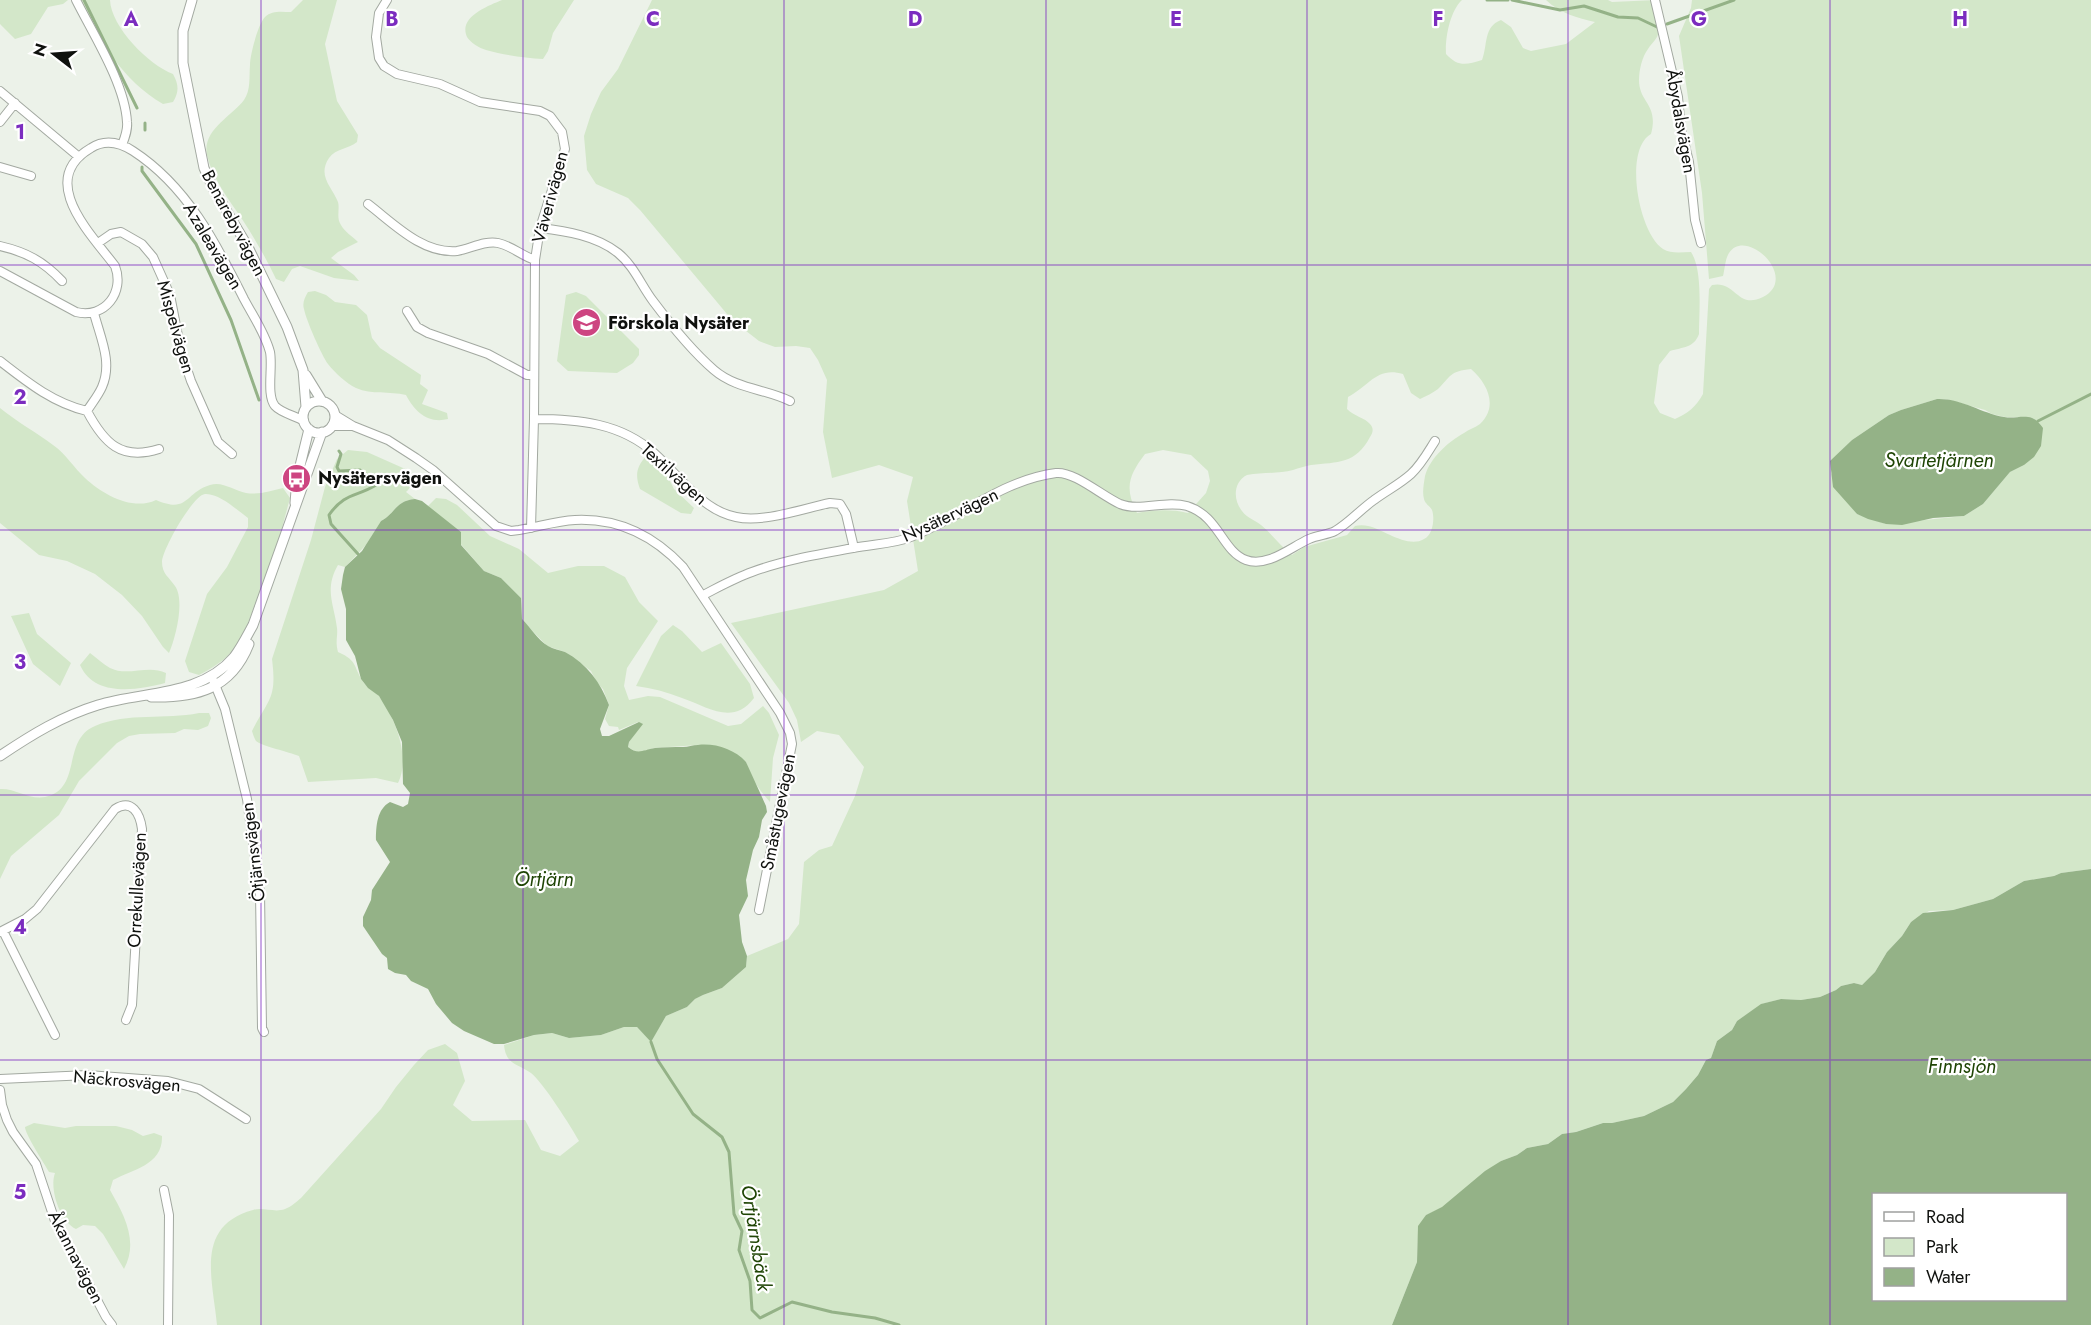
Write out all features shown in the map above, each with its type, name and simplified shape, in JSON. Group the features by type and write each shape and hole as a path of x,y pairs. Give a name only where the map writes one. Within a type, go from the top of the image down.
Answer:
{"street":[{"path":"0,271 76,312 94,313 105,308 115,297 118,283 115,266 76,214 68,196 68,177 79,157 99,143 111,142 123,145 128,121 115,77 76,0"},
{"name":"Benarebyvägen","path":"192,0 183,31 183,63 204,168 213,189 253,257 287,327 303,370 322,401"},
{"name":"Väverivägen","path":"387,0 379,13 376,37 379,58 390,71 427,80 480,102 540,111 550,116 562,132 565,149 540,228 536,260 531,528"},
{"name":"Åbydalsvägen","path":"1655,0 1678,97 1681,129 1689,162 1695,220 1701,243"},
{"path":"0,91 79,157"},
{"path":"0,122 15,103"},
{"name":"Azaleavägen","path":"123,145 174,185 204,226 264,337 270,353 273,401 278,408 286,412"},
{"path":"0,168 32,176"},
{"path":"368,204 403,233 434,247 454,251 495,242 536,260"},
{"path":"540,228 592,239 616,251 627,261 652,300 699,356 717,372 754,390 774,393 790,401"},
{"name":"Mispelvägen","path":"98,243 111,234 121,232 142,244 153,256 170,295 181,351 191,381 218,442 232,454"},
{"path":"0,246 34,258 48,266 62,281"},
{"path":"407,311 417,327 428,333 488,354 526,375 534,375"},
{"path":"87,411 102,388 107,371 105,353 94,313"},
{"path":"0,361 41,392 87,411 99,432 109,443 121,450 137,454 159,449"},
{"name":"Benarebyvägen","path":"303,370 306,408"},
{"path":"286,412 306,408 314,402 322,401 331,406 335,415 353,426 388,440 433,470 496,526 511,531 572,520 591,520 636,531 667,550 683,567 703,595"},
{"path":"295,505 306,425 306,408"},
{"path":"286,412 315,432 322,432 332,426 353,426"},
{"path":"332,426 335,415"},
{"name":"Textilvägen","path":"534,419 589,422 621,431 653,452 708,504 732,516 760,518 830,503 840,504 846,514 854,548"},
{"path":"0,756 42,729 95,706 127,698 181,697 194,694 240,661 247,648 322,432"},
{"name":"Nysätervägen","path":"703,595 753,572 854,548 910,538 987,497 1019,483 1056,473 1071,475 1124,506 1167,504 1197,510 1217,528 1236,554 1244,560 1261,562 1278,556 1309,539 1337,530 1412,473 1435,441"},
{"name":"Småstugevägen","path":"703,595 780,713 790,733 792,744 759,910"},
{"name":"Ötjärnsvägen","path":"213,681 225,709 248,799 260,893 262,1028 264,1032"},
{"name":"Orrekullevägen","path":"1,931 25,920 37,909 115,809 122,805 134,808 141,819 142,830 132,1005 126,1020"},
{"path":"1,931 55,1035"},
{"name":"Näckrosvägen","path":"0,1079 88,1074 176,1083 199,1089 246,1119"},
{"name":"Åkannavägen","path":"0,1090 7,1120 36,1164 55,1221 112,1325"},
{"path":"164,1190 170,1215 168,1325"}],"green space":[{"path":"0,0 68,0 63,4 48,7 31,34 15,39 0,24"},
{"path":"78,0 110,0 117,22 133,44 153,62 173,74 178,88 173,102 163,104 149,95 124,72 95,30"},
{"path":"303,0 337,0 325,44 337,101 358,135 357,142 339,150 329,158 324,170 338,202 340,222 358,242 331,258 359,281 334,278 300,266 292,269 284,282 276,279 256,241 217,180 207,155 209,138 213,131 246,96 249,88 251,54 262,21 271,13 291,12"},
{"path":"502,0 574,0 553,33 543,59 486,50 475,45 467,37 465,30 470,18 482,9"},
{"path":"652,0 1462,0 1451,18 1447,33 1446,54 1462,64 1482,60 1491,27 1501,20 1511,27 1523,48 1531,51 1566,44 1595,22 1563,12 1546,0 1608,0 1612,2 1656,0 1659,29 1657,37 1644,56 1639,76 1640,88 1651,110 1653,124 1651,134 1642,143 1638,157 1636,173 1638,192 1641,210 1654,240 1666,251 1691,252 1695,260 1700,292 1697,339 1688,346 1670,351 1659,365 1654,403 1660,413 1675,419 1698,403 1703,394 1709,289 1712,285 1720,285 1742,298 1754,300 1763,297 1773,289 1776,278 1773,268 1757,250 1747,246 1737,246 1729,253 1723,276 1709,279 1702,193 1679,36 1692,0 2091,0 2091,869 2024,881 1993,899 1953,910 1929,911 1911,922 1887,952 1875,972 1862,985 1854,983 1841,986 1820,997 1801,1000 1781,999 1762,1004 1737,1021 1732,1030 1717,1041 1711,1058 1706,1060 1698,1075 1673,1102 1644,1116 1603,1123 1562,1134 1548,1144 1527,1148 1501,1161 1442,1208 1426,1215 1418,1236 1417,1262 1392,1325 217,1325 211,1257 222,1228 234,1218 253,1210 281,1210 301,1198 381,1109 396,1087 428,1050 445,1044 457,1053 465,1081 453,1105 472,1121 525,1120 541,1150 560,1156 579,1141 542,1085 531,1073 510,1060 504,1045 534,1035 552,1033 569,1038 601,1035 624,1027 637,1027 651,1041 666,1016 687,1007 703,995 722,988 746,967 747,956 788,939 799,924 804,862 819,850 832,846 855,796 864,767 839,735 817,731 801,742 797,720 789,703 731,623 884,590 918,571 907,501 913,477 879,465 832,478 823,432 827,380 810,348 775,347 759,341 732,320 628,198 596,184 587,170 584,136 601,92 618,69","holes":["1471,369 1482,381 1489,395 1489,410 1480,424 1440,451 1427,469 1423,496 1432,510 1433,522 1429,534 1424,539 1411,542 1374,528 1358,525 1347,535 1304,547 1292,555 1239,507 1236,497 1237,487 1242,478 1247,475 1282,472 1338,462 1359,452 1365,446 1373,429 1368,422 1347,409 1348,397 1374,378 1386,373 1403,374 1411,393 1420,399 1438,389 1459,371","1937,399 1946,399 2005,417 2018,417 2024,465 2010,472 1983,504 1964,516 1886,524 1857,514 1831,473 1831,461 1852,440 1889,415","1163,450 1191,455 1208,471 1210,481 1206,493 1188,513 1162,510 1137,513 1131,496 1130,482 1145,454"]},
{"path":"315,291 335,302 356,305 367,315 372,338 380,348 421,375 420,384 428,390 422,404 447,413 448,419 428,418 414,407 406,395 362,390 352,386 337,374 322,354 305,314 303,305 305,298 308,292"},
{"name":"Förskola Nysäter","path":"576,292 586,296 639,349 639,355 633,363 617,373 568,371 557,361 566,295"},
{"path":"0,408 58,449 92,484 119,500 138,504 156,500 175,505 181,504 195,493 215,484 251,493 283,488 290,498 278,543 243,637 229,655 199,675 189,672 185,661 207,594 227,567 248,527 248,518 222,499 205,494 193,503 179,524 167,546 162,562 163,570 178,592 179,600 177,628 169,653 142,616 122,595 95,574 67,561 39,555 0,523"},
{"path":"348,450 367,452 412,472 412,483 406,492 415,499 403,502 381,521 366,545 345,567 338,565 331,589 338,652 353,662 364,683 384,704 395,725 403,762 398,783 376,778 308,782 299,756 259,743 255,740 252,731 270,698 273,682 272,659 311,540 325,487 337,459"},
{"path":"647,455 663,467 674,489 694,508 691,514 681,513 640,489 637,479 638,471"},
{"path":"436,498 446,499 457,505 490,536 519,549 548,573 578,566 604,566 625,577 639,602 658,621 627,668 624,686 629,700 648,696 660,697 728,726 741,724 763,706 769,713 779,735 773,758 770,802 750,773 746,762 699,745 654,748 638,753 628,747 642,724 638,722 619,730 618,727 609,726 605,719 609,705 603,689 591,671 565,652 547,646 521,619 521,598 501,578 484,571 428,506"},
{"path":"29,613 37,634 71,663 60,686 33,664 11,616"},
{"path":"673,625 702,652 721,643 750,684 754,698 746,706 738,711 720,712 665,692 636,686 661,636"},
{"path":"90,653 107,666 117,670 152,670 166,673 165,683 142,688 118,689 96,683 87,676 80,665"},
{"path":"209,713 211,718 208,726 198,730 184,729 175,733 129,736 117,743 79,781 59,815 11,856 0,879 0,789 39,797 57,792 69,775 78,742 95,726 120,719"},
{"path":"34,1123 65,1128 116,1126 132,1130 143,1136 154,1133 162,1136 158,1154 145,1165 113,1180 110,1190 125,1219 130,1238 128,1259 124,1269 103,1234 95,1226 83,1225 76,1229 65,1220 55,1196 55,1173 49,1172 26,1131 25,1127"}],"water":[{"name":"Svartetjärnen","path":"1937,399 1963,403 2004,417 2032,418 2043,428 2041,446 2034,457 2010,472 1983,504 1964,516 1933,518 1902,525 1886,524 1857,514 1833,487 1830,461 1852,440 1889,415"},
{"name":"Örtjärn","path":"415,499 422,501 461,532 461,545 484,571 501,578 521,598 522,619 541,640 550,647 573,657 592,675 609,705 600,729 602,736 609,736 639,722 643,724 629,742 628,747 635,751 696,745 717,746 730,750 746,762 766,806 767,812 762,820 746,880 748,896 739,915 742,942 747,956 746,967 722,988 695,999 687,1007 666,1016 651,1042 637,1027 624,1027 601,1035 569,1038 552,1033 534,1035 504,1044 494,1044 452,1023 436,1004 428,989 411,981 406,975 388,969 387,958 363,926 363,917 371,900 372,890 390,862 376,840 380,813 390,802 403,807 408,804 410,793 403,784 402,742 393,720 379,696 361,679 355,656 346,640 346,609 341,589 345,567 362,551 381,521 403,502"},
{"name":"Finnsjön","path":"2091,869 2091,1325 1392,1325 1417,1262 1418,1226 1426,1215 1442,1207 1485,1171 1527,1148 1548,1144 1562,1134 1603,1123 1644,1116 1673,1102 1698,1075 1706,1060 1711,1058 1717,1041 1732,1030 1737,1021 1761,1004 1781,999 1801,1000 1820,997 1841,986 1854,983 1862,985 1875,972 1887,952 1911,922 1923,913 1953,910 1993,899 2024,881"}],"waterway":[{"path":"84,0 137,108"},
{"path":"1487,0 1508,0"},
{"path":"1512,0 1560,10 1584,6 1618,17 1638,18 1657,27"},
{"path":"1667,24 1734,0"},
{"path":"145,123 145,130"},
{"path":"142,167 142,171 196,244 231,320 259,400"},
{"path":"2038,421 2091,394"},
{"path":"339,451 341,454 337,467 339,471 360,470 376,481 376,485 340,502 329,515 331,524 358,554"},
{"name":"Örtjärnsbäck","path":"651,1042 657,1059 693,1114 722,1137 729,1152 734,1214 742,1231 739,1250 750,1281 752,1310 760,1318 792,1302 832,1312 875,1318 899,1325"}],"place":[{"name":"Förskola Nysäter","path":"587,323"},
{"name":"Nysätersvägen","path":"297,478"}]}
